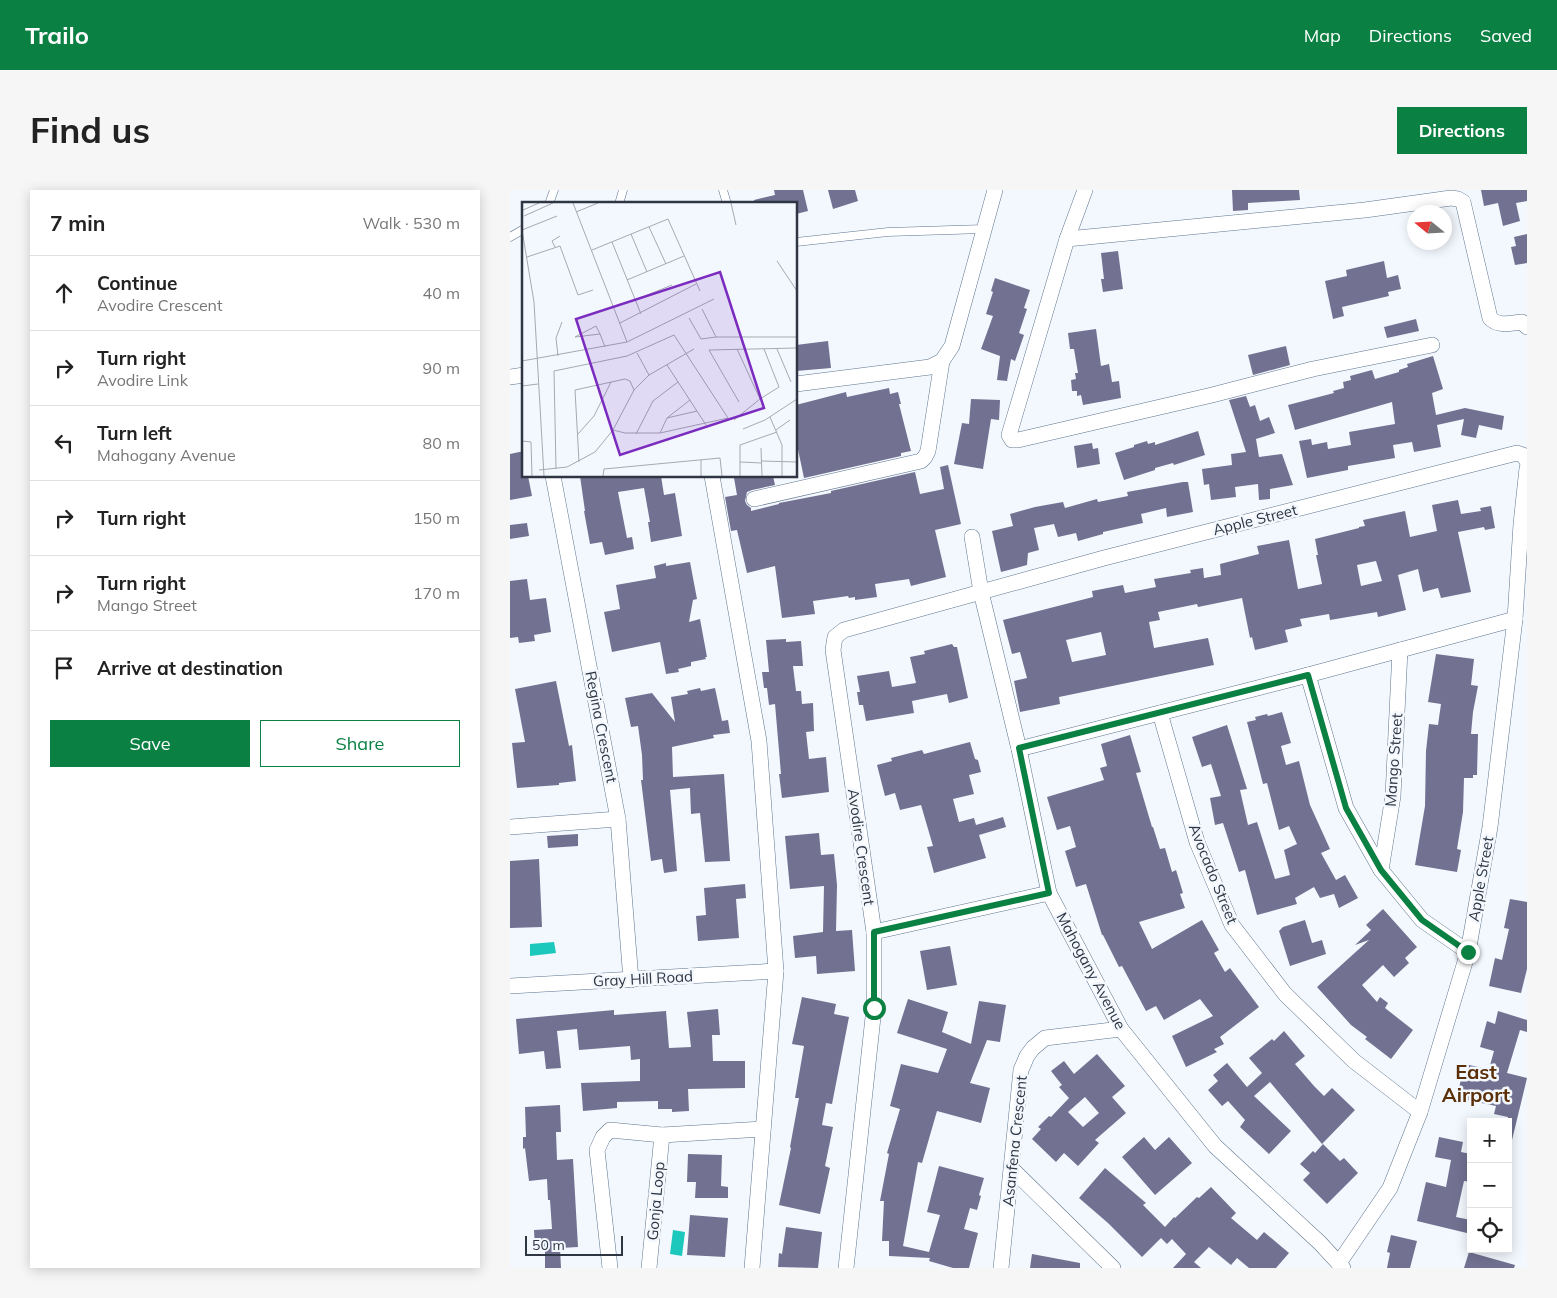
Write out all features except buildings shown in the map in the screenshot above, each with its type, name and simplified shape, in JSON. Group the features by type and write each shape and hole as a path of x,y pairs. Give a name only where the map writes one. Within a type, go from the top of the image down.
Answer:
{"street":[{"path":"754,499 792,483 921,461 926,457 942,361 952,346 995,190"},
{"path":"1085,190 1067,239 1009,435 1012,440 1193,399 1313,369 1432,345"},
{"path":"1067,239 1365,210 1451,198 1458,195 1463,202 1490,318 1501,324 1522,322 1527,327"},
{"path":"798,384 930,367 942,361"},
{"name":"Apple Street","path":"981,592 1104,558 1517,453 1523,455 1527,461"},
{"name":"Apple Street","path":"1341,1266 1390,1188 1420,1112 1468,952 1490,827 1515,619 1521,524 1527,468"},
{"name":"Regina Crescent","path":"553,478 618,818 631,980"},
{"path":"712,478 759,741 776,971 752,1268"},
{"name":"Mahogany Avenue","path":"972,537 981,592 1019,748 1049,893 1121,1029 1215,1146 1320,1243 1341,1266"},
{"name":"Avodire Crescent","path":"846,1268 874,1008 874,932 833,650 836,637 844,630 981,592"},
{"path":"1019,748 1308,675 1515,619"},
{"name":"Mango Street","path":"1381,870 1393,796 1400,650"},
{"path":"1308,675 1346,808 1381,870 1422,920 1468,952"},
{"name":"Avocado Street","path":"1160,713 1197,842 1232,925 1285,994 1354,1062 1420,1112"},
{"path":"510,823 618,818"},
{"path":"874,932 1049,893"},
{"name":"Gray Hill Road","path":"510,986 776,971"},
{"name":"Asanfena Crescent","path":"1001,1268 1021,1070 1027,1056 1033,1048 1046,1038 1121,1029"},
{"path":"610,1268 597,1150 603,1137 610,1130 662,1134 762,1129"},
{"name":"Gonja Loop","path":"649,1268 662,1134"},
{"path":"1012,1169 1113,1268"}],"lane":[{"path":"550,202 554,190"},
{"path":"798,242 888,232 984,229"},
{"path":"510,237 522,230"}],"shaded area":[{"path":"554,942 556,953 530,956 530,944"},
{"path":"673,1230 685,1232 682,1256 670,1254"}],"district":[{"name":"East Airport","path":"1476,1084"}],"route":[{"path":"874,1008 874,932 1049,893 1019,748 1308,675 1346,808 1381,870 1422,920 1468,952"}]}
